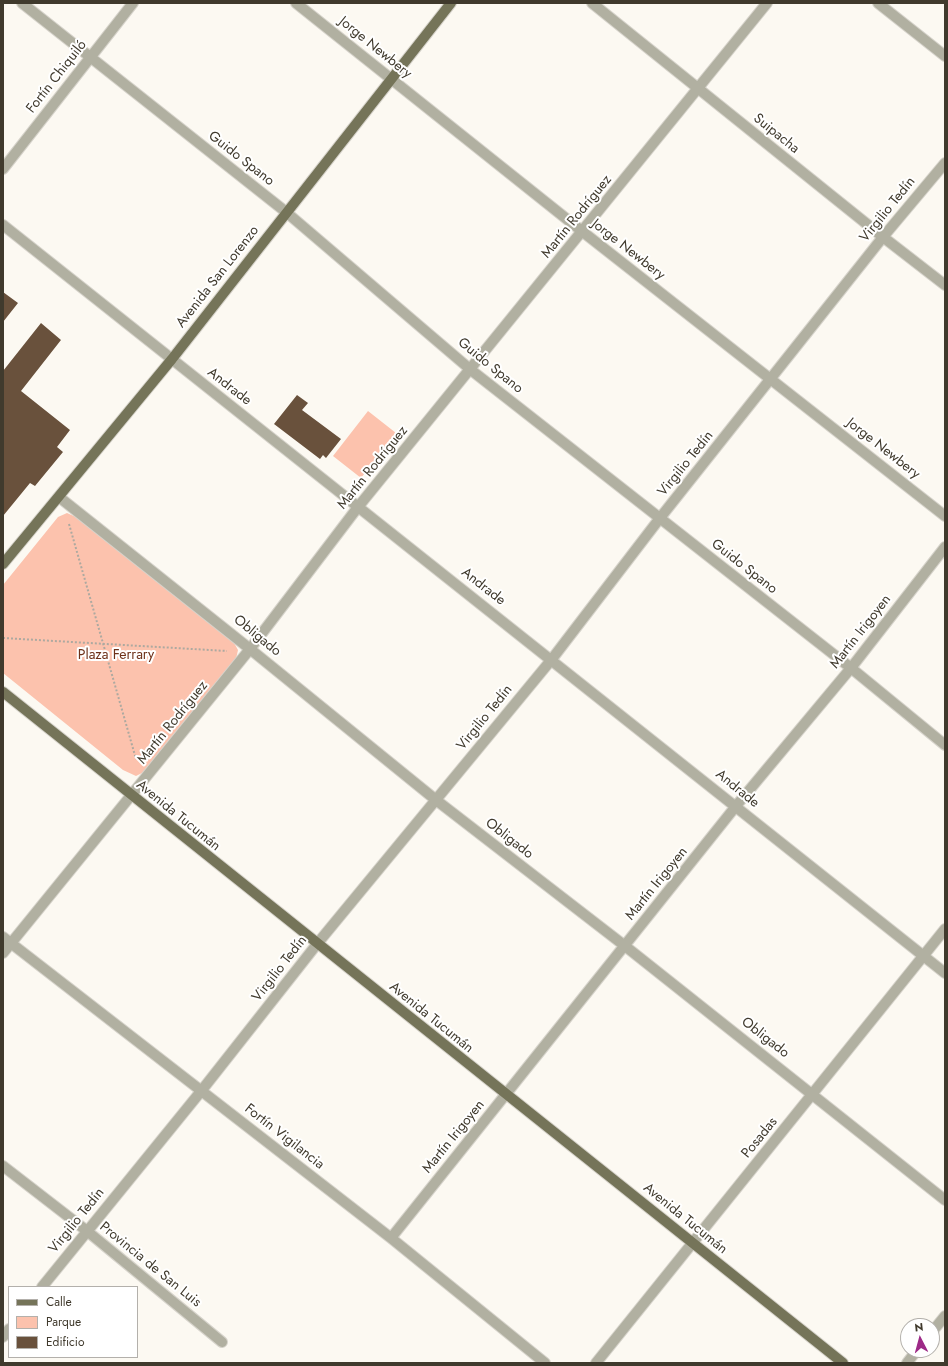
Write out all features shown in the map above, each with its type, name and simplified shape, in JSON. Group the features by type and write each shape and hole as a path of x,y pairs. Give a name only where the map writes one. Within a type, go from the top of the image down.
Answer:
{"main road":[{"name":"Avenida San Lorenzo","path":"3,564 172,359 451,3"},
{"name":"Avenida Tucumán","path":"3,692 132,797 843,1363"}],"street":[{"name":"Guido Spano","path":"22,3 286,212 471,370 851,668 945,745"},
{"name":"Fortín Chiquiló","path":"3,169 133,3"},
{"name":"Jorge Newbery","path":"296,3 583,232 945,516"},
{"name":"Suipacha","path":"592,3 945,285"},
{"name":"Martín Rodríguez","path":"3,953 7,940 132,797 250,649 358,507 583,232 697,88 767,3"},
{"path":"878,3 945,56"},
{"name":"Virgilio Tedín","path":"43,1286 202,1090 317,944 552,659 660,518 883,237 945,163"},
{"name":"Andrade","path":"3,225 552,659 945,973"},
{"name":"Obligado","path":"59,497 436,800 625,946 945,1200"},
{"name":"Martín Irigoyen","path":"391,1238 736,806 851,668 945,547"},
{"name":"Posadas","path":"596,1363 945,929"},
{"name":"Fortín Vigilancia","path":"7,940 391,1238 545,1363"},
{"name":"Provincia de San Luis","path":"3,1166 87,1231 222,1342"}],"path":[{"path":"69,524 136,759"},
{"path":"3,638 227,650"}],"green space":[{"path":"368,411 396,433 361,478 333,456"},
{"name":"Plaza Ferrary","path":"67,513 76,517 233,641 238,650 236,659 148,770 136,776 123,770 3,673 3,585 58,517"}],"building":[{"path":"3,292 18,303 3,322"},
{"path":"41,323 61,340 21,391 70,430 57,447 63,452 35,486 30,483 3,516 3,371"},
{"path":"297,395 308,403 302,410 341,439 326,458 323,455 320,459 274,424"}]}
